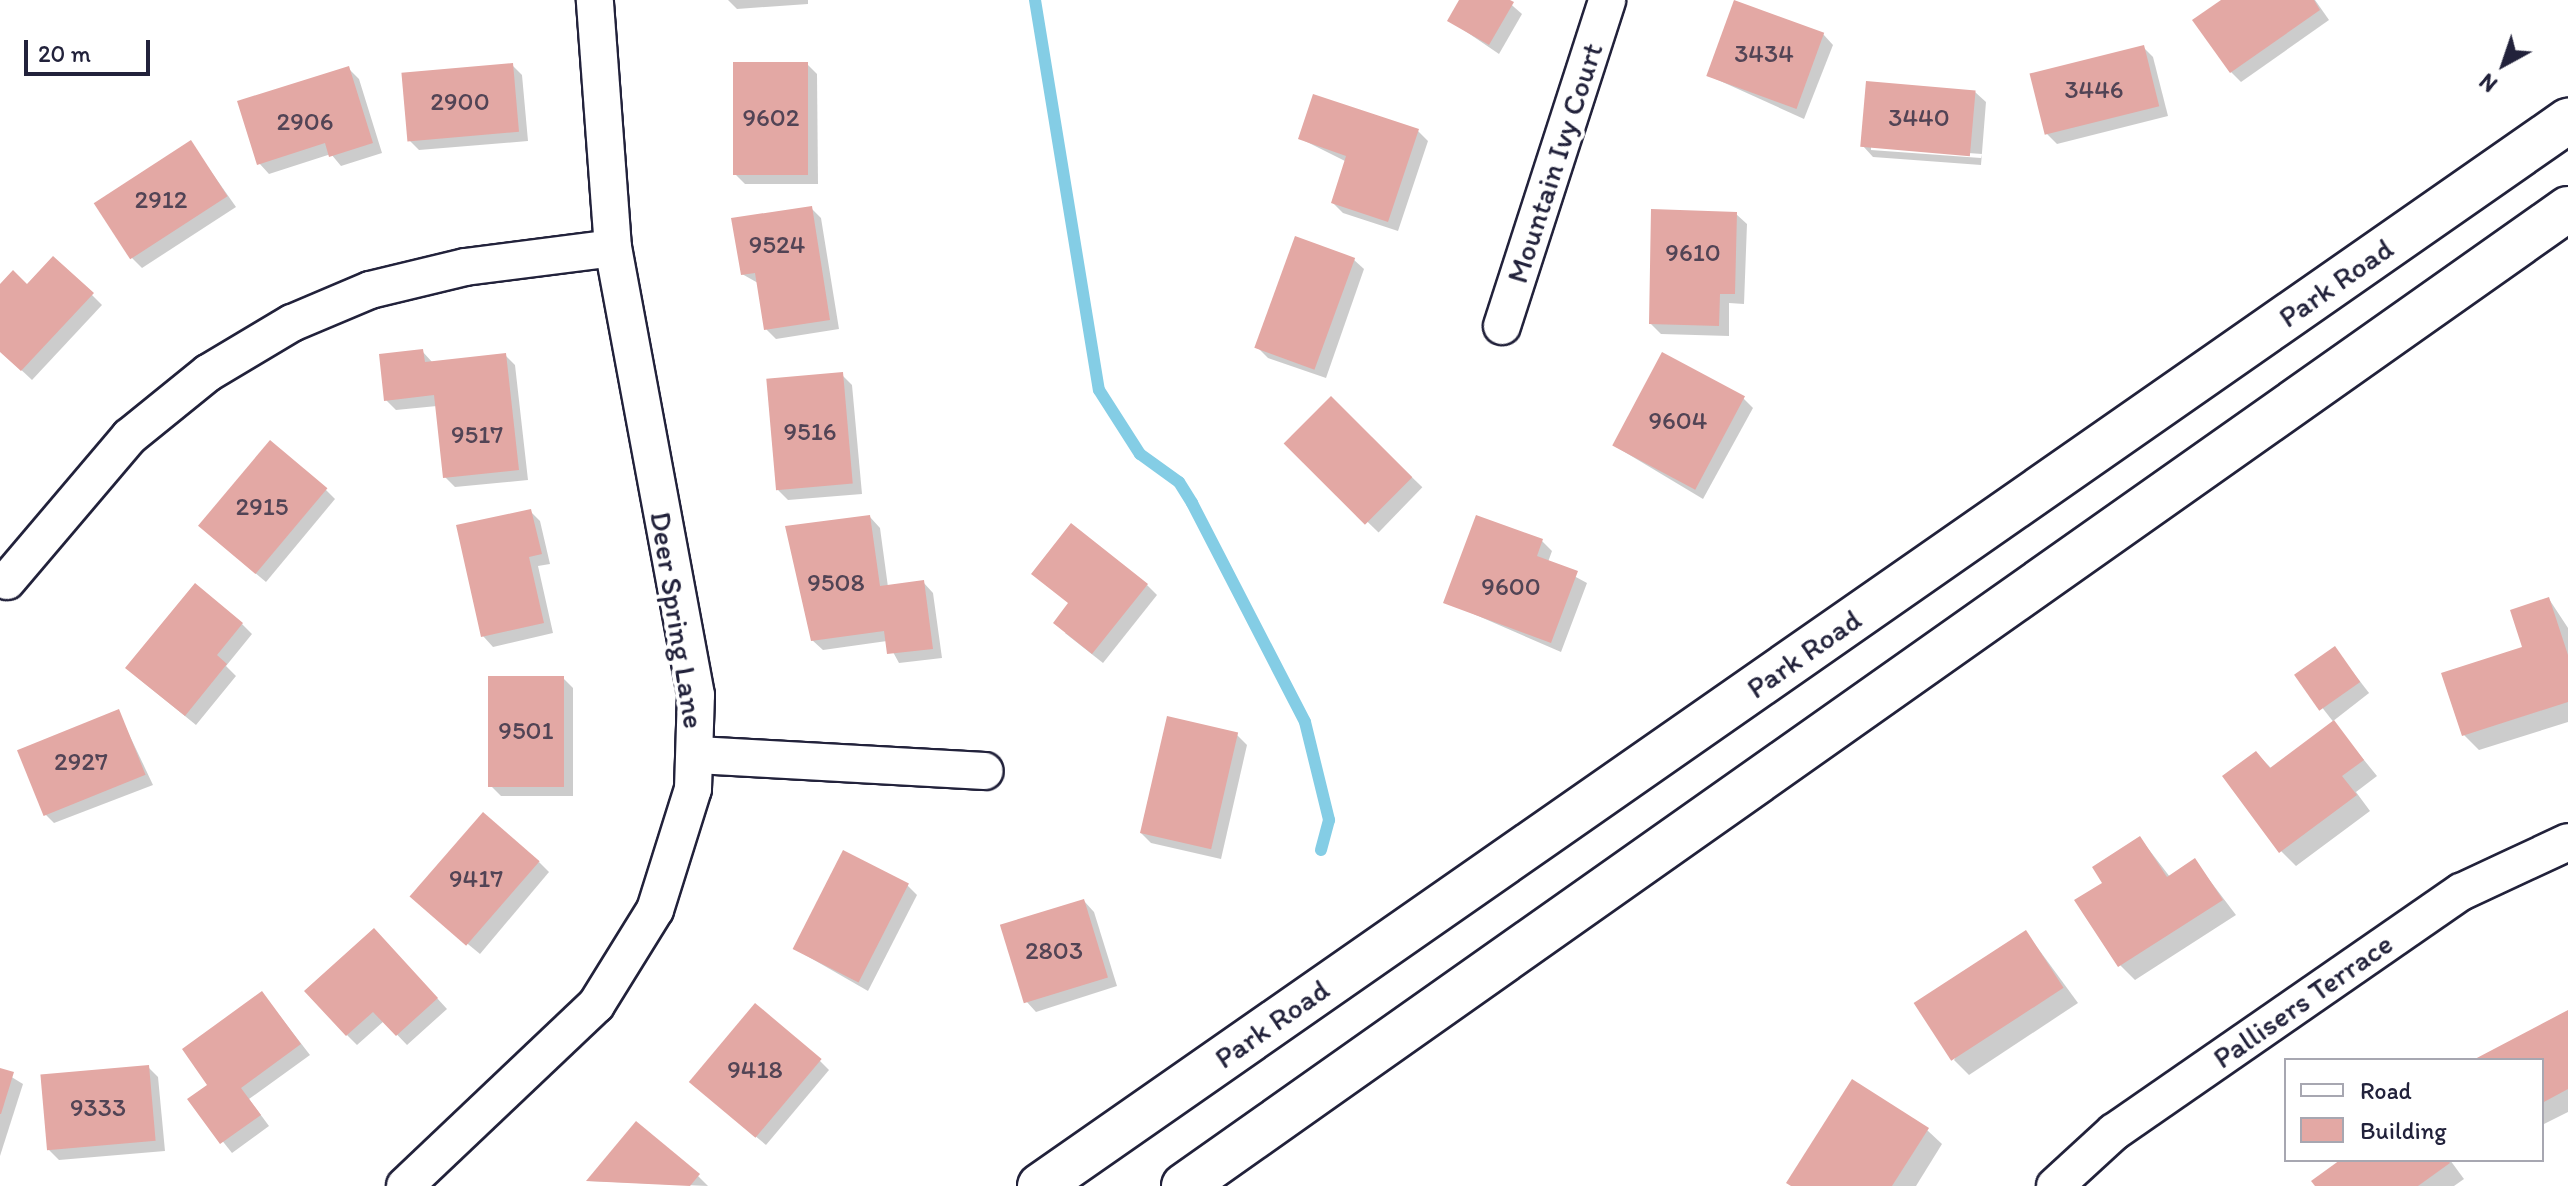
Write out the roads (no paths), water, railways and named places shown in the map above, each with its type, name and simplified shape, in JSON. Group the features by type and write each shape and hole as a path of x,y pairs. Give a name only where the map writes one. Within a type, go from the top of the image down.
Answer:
{"main road":[{"name":"Park Road","path":"1040,1186 2568,121"},
{"path":"1184,1186 2568,209"}],"street":[{"name":"Deer Spring Lane","path":"405,1186 535,1067 596,1005 630,956 681,840 697,755 696,695 613,248 595,0"},
{"name":"Mountain Ivy Court","path":"1502,326 1607,0"},
{"path":"7,581 129,437 208,373 292,323 370,290 465,267 613,248"},
{"path":"697,755 985,771"},
{"name":"Pallisers Terrace","path":"2055,1186 2114,1132 2461,892 2568,842"}],"waterway":[{"path":"1035,0 1099,390 1140,454 1179,482 1305,722 1329,820 1321,850"}]}
